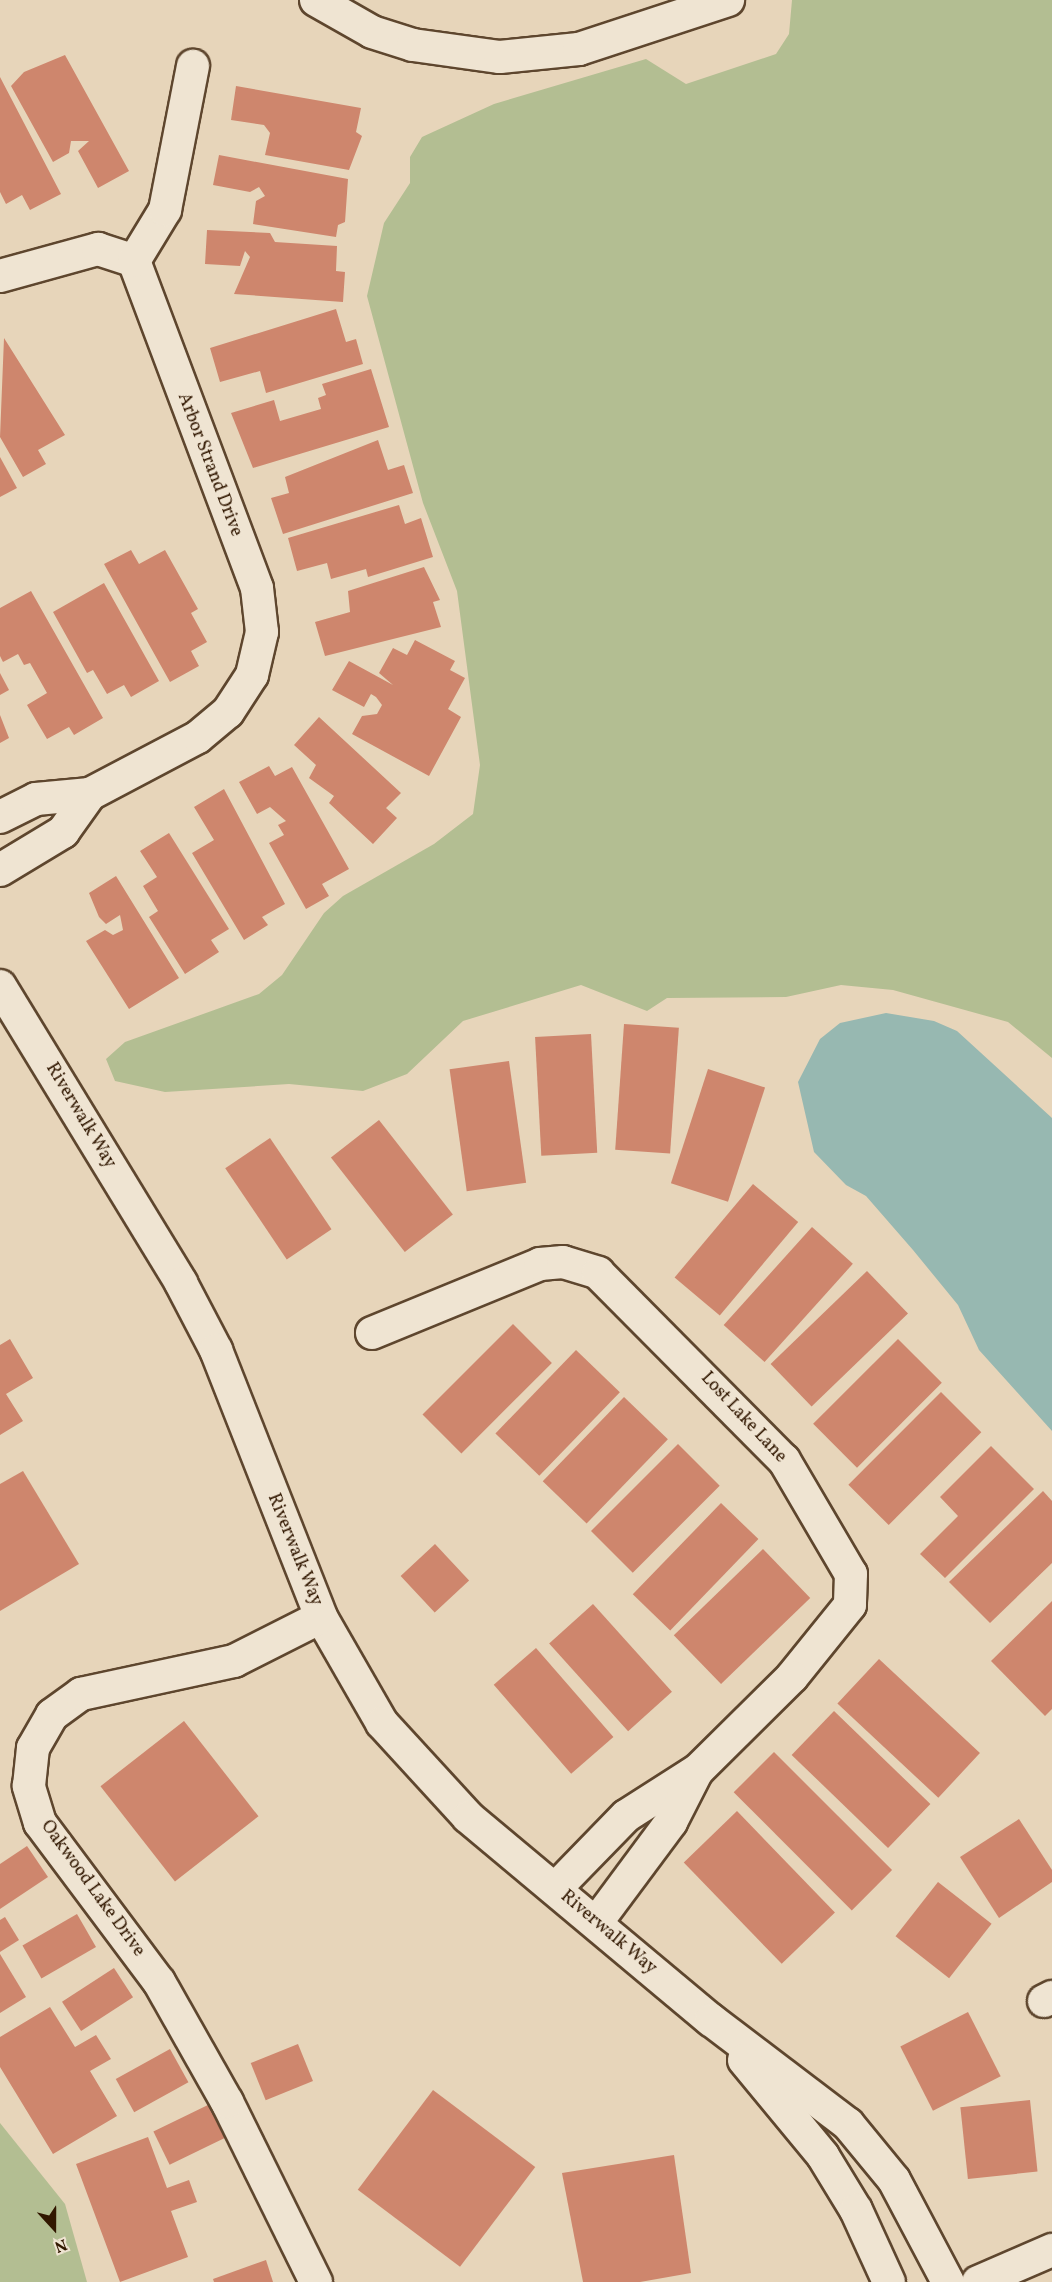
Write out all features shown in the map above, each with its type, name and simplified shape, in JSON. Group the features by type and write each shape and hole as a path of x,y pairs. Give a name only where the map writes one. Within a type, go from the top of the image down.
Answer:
{"street":[{"path":"316,0 372,32 413,45 500,57 579,50 728,0"},
{"path":"0,276 98,249 134,261 165,210 193,66"},
{"name":"Arbor Strand Drive","path":"0,817 36,799 90,794 198,737 228,712 252,675 262,632 257,588 134,261"},
{"name":"Arbor Strand Drive","path":"0,870 63,832 90,794"},
{"name":"Riverwalk Way","path":"0,986 201,1321 321,1617 358,1688 409,1756 468,1817 711,2020 848,2124 903,2196 948,2282"},
{"name":"Lost Lake Lane","path":"372,1333 517,1270 563,1262 583,1266 618,1289 784,1460 838,1543 851,1574 850,1605 813,1654 698,1770 626,1816 555,1889"},
{"name":"Oakwood Lake Drive","path":"316,2282 227,2102 159,1982 40,1823 29,1786 33,1748 52,1715 81,1694 234,1661 321,1617"},
{"name":"Lost Lake Lane","path":"596,1923 670,1822 698,1770"},
{"name":"Riverwalk Way","path":"711,2020 823,2156 856,2210 889,2282"},
{"path":"978,2282 1052,2250"}],"green space":[{"path":"792,0 1052,0 1052,1058 1008,1022 893,990 841,985 786,997 667,998 647,1011 581,985 463,1021 407,1074 363,1091 289,1084 165,1092 115,1081 106,1059 125,1042 259,994 282,975 324,913 343,896 434,844 473,814 480,765 457,591 423,503 367,296 384,223 410,183 410,157 422,137 494,104 646,59 686,84 776,54 789,34"},
{"path":"0,2123 65,2204 87,2282 0,2282"}],"water":[{"path":"886,1013 934,1021 957,1031 1052,1118 1052,1431 979,1350 958,1305 913,1250 866,1196 846,1185 814,1152 798,1082 820,1039 840,1023"}],"building":[{"path":"65,55 129,171 98,188 78,151 89,141 71,141 69,153 53,162 11,86 24,72"},
{"path":"0,77 61,194 30,210 22,195 6,204 0,192"},
{"path":"236,86 361,108 356,132 362,136 349,170 265,155 270,133 264,125 231,120"},
{"path":"219,155 348,179 345,222 338,225 336,237 253,224 256,201 265,196 259,187 250,192 213,185"},
{"path":"207,230 270,233 275,242 337,246 336,271 345,272 343,302 234,294 250,257 245,251 240,266 205,264"},
{"path":"336,309 346,342 356,339 363,364 266,393 260,371 220,382 210,348"},
{"path":"4,338 65,435 38,450 46,464 23,477 0,437"},
{"path":"371,369 389,427 253,468 231,413 274,400 280,421 321,409 318,398 326,395 322,384"},
{"path":"378,440 388,470 404,465 413,493 283,534 271,498 289,493 285,477"},
{"path":"0,457 17,488 0,497"},
{"path":"399,505 405,524 421,518 433,557 368,577 366,569 331,579 327,563 297,571 288,538"},
{"path":"131,550 139,564 165,550 198,609 191,613 207,642 191,651 199,666 170,682 104,564"},
{"path":"424,567 440,600 433,602 441,627 325,656 315,622 350,612 348,591"},
{"path":"104,583 159,681 131,697 124,685 107,694 93,670 87,673 53,612"},
{"path":"31,591 103,718 74,735 69,727 47,739 27,705 47,693 30,663 24,665 18,654 3,662 0,656 0,608"},
{"path":"415,640 455,661 450,670 465,678 448,709 461,717 429,776 352,734 362,716 377,714 382,705 376,697 371,694 364,707 332,690 349,661 393,685 379,673 393,648 407,655"},
{"path":"0,673 9,690 0,695"},
{"path":"0,715 9,738 0,743"},
{"path":"319,717 401,793 386,808 397,818 373,844 329,803 334,796 309,778 316,765 294,745"},
{"path":"269,766 275,776 292,767 349,869 322,884 329,896 306,909 269,843 284,835 278,825 286,821 270,807 257,814 239,782"},
{"path":"224,789 285,904 262,917 268,925 244,940 192,853 214,840 194,807"},
{"path":"169,833 229,929 211,940 219,952 185,974 149,917 158,911 143,886 157,877 140,851"},
{"path":"116,876 179,978 129,1009 86,941 105,930 113,935 123,930 120,915 106,924 99,917 89,893"},
{"path":"624,1024 679,1028 670,1154 615,1150"},
{"path":"591,1034 597,1153 541,1156 535,1037"},
{"path":"509,1061 526,1183 467,1191 450,1069"},
{"path":"708,1069 765,1088 728,1202 671,1183"},
{"path":"379,1120 453,1215 405,1252 331,1158"},
{"path":"270,1138 332,1229 287,1259 225,1168"},
{"path":"753,1184 798,1222 720,1315 675,1277"},
{"path":"812,1227 853,1264 765,1362 724,1325"},
{"path":"867,1271 908,1313 812,1407 771,1364"},
{"path":"513,1324 552,1363 461,1453 422,1415"},
{"path":"10,1339 33,1378 6,1394 23,1421 0,1435 0,1345"},
{"path":"898,1339 942,1383 857,1468 813,1424"},
{"path":"576,1350 620,1392 539,1476 495,1433"},
{"path":"941,1392 981,1432 889,1525 848,1485"},
{"path":"624,1397 668,1439 587,1524 543,1481"},
{"path":"678,1444 720,1486 633,1573 591,1531"},
{"path":"991,1446 1034,1489 945,1578 920,1554 958,1516 940,1497"},
{"path":"23,1471 79,1564 0,1611 0,1484"},
{"path":"1043,1491 1052,1501 1052,1563 990,1623 949,1582"},
{"path":"721,1503 758,1539 670,1630 633,1594"},
{"path":"435,1544 469,1581 435,1613 401,1576"},
{"path":"763,1549 810,1598 721,1684 674,1635"},
{"path":"1052,1601 1052,1709 1045,1716 991,1661"},
{"path":"593,1604 672,1692 628,1731 549,1643"},
{"path":"536,1648 613,1737 571,1774 494,1685"},
{"path":"879,1659 980,1753 938,1798 837,1704"},
{"path":"834,1711 930,1804 888,1848 792,1755"},
{"path":"184,1721 258,1816 175,1882 100,1786"},
{"path":"774,1752 892,1870 852,1910 734,1792"},
{"path":"737,1811 835,1912 782,1964 684,1862"},
{"path":"1019,1819 1052,1870 1052,1882 999,1918 960,1857"},
{"path":"27,1846 48,1877 0,1909 0,1864"},
{"path":"938,1882 992,1924 949,1978 896,1936"},
{"path":"77,1914 96,1947 41,1978 22,1946"},
{"path":"5,1917 19,1940 0,1952 0,1920"},
{"path":"0,1954 26,1997 0,2013"},
{"path":"114,1968 133,1997 81,2031 62,2002"},
{"path":"50,2007 75,2047 96,2035 111,2059 90,2071 117,2116 53,2154 0,2067 0,2037"},
{"path":"968,2012 1001,2076 933,2111 900,2047"},
{"path":"298,2044 313,2081 266,2100 251,2063"},
{"path":"170,2049 188,2082 134,2112 116,2079"},
{"path":"433,2090 535,2167 460,2267 358,2190"},
{"path":"1030,2100 1038,2172 968,2179 960,2107"},
{"path":"210,2104 226,2137 170,2165 153,2132"},
{"path":"148,2137 167,2188 189,2180 197,2202 171,2211 188,2257 120,2282 76,2164"},
{"path":"674,2155 691,2273 640,2282 583,2282 562,2173"},
{"path":"266,2260 273,2282 214,2282 213,2279"}]}
